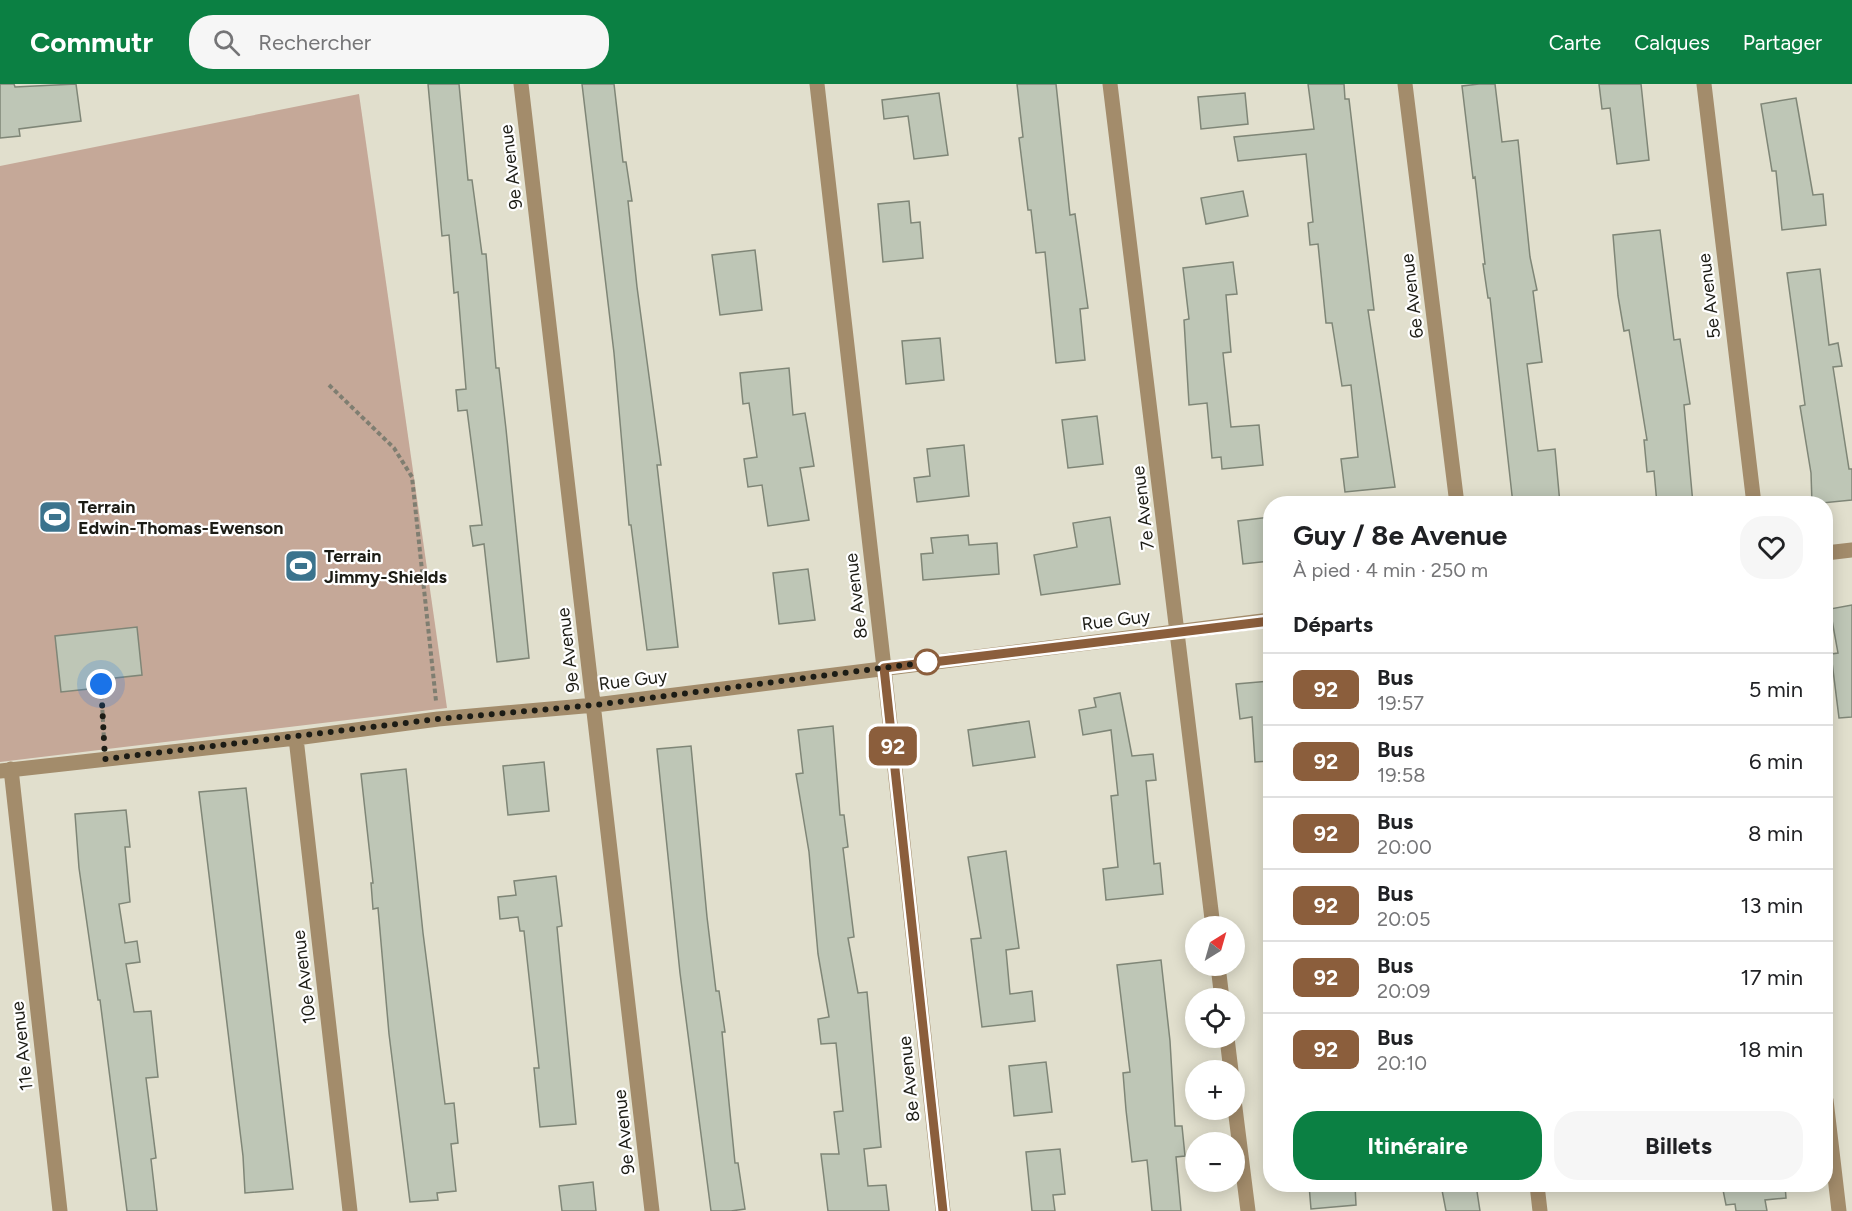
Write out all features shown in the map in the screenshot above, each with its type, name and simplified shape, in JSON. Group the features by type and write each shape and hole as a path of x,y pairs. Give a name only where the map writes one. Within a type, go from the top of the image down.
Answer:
{"street":[{"name":"9e Avenue","path":"521,84 595,705 652,1211"},
{"name":"8e Avenue","path":"817,84 943,1211"},
{"name":"7e Avenue","path":"1110,84 1212,916"},
{"name":"6e Avenue","path":"1405,84 1456,496"},
{"name":"5e Avenue","path":"1704,84 1753,496"},
{"path":"1833,552 1852,550"},
{"name":"Rue Guy","path":"5,770 296,738 438,719 595,705 1263,622"},
{"name":"10e Avenue","path":"296,738 350,1211"},
{"name":"11e Avenue","path":"5,770 60,1211"},
{"path":"1237,1120 1248,1211"},
{"path":"1833,1160 1839,1211"},
{"path":"1538,1192 1540,1211"}],"path":[{"path":"328,385 394,448 412,477 438,719"},
{"path":"97,684 101,684 105,759"}],"shaded area":[{"path":"359,94 447,708 0,762 0,166"}],"building":[{"path":"0,84 14,84 15,87 76,84 81,121 19,129 20,136 0,138"},
{"path":"428,84 459,84 468,180 472,180 482,254 486,254 496,368 499,368 506,429 529,658 497,662 484,544 473,546 470,526 482,525 467,410 458,411 456,390 466,389 458,292 454,293 449,235 442,236"},
{"path":"582,84 614,84 623,162 626,162 632,201 628,201 661,465 657,465 678,647 647,650 631,525 629,525 614,353"},
{"path":"1017,84 1056,84 1070,215 1075,214 1088,308 1080,309 1085,360 1056,363 1045,252 1036,253 1031,210 1028,210 1019,138 1023,137"},
{"path":"1308,84 1344,84 1345,99 1349,99 1374,310 1368,310 1395,487 1345,492 1341,459 1358,457 1351,385 1342,386 1332,323 1326,323 1318,244 1310,245 1308,223 1313,222 1306,154 1238,161 1234,137 1314,129"},
{"path":"1495,84 1502,142 1518,140 1530,257 1537,290 1533,291 1542,362 1527,364 1538,451 1555,449 1559,496 1512,496 1490,298 1488,298 1483,264 1485,264 1475,177 1473,178 1462,86"},
{"path":"1599,84 1641,84 1649,160 1617,164 1610,108 1602,109"},
{"path":"939,93 948,155 914,159 908,116 884,119 882,100"},
{"path":"1245,93 1248,124 1201,129 1198,97"},
{"path":"1796,98 1813,195 1823,194 1826,225 1782,230 1776,171 1772,171 1761,104"},
{"path":"1243,191 1248,216 1206,224 1201,198"},
{"path":"909,201 911,223 920,222 923,258 883,262 878,204"},
{"path":"1660,230 1674,340 1680,339 1690,404 1684,405 1692,496 1656,496 1654,471 1647,472 1644,440 1647,440 1629,330 1624,331 1618,296 1613,235"},
{"path":"755,250 762,310 720,315 712,255"},
{"path":"1233,262 1237,294 1226,295 1231,352 1223,353 1231,427 1259,425 1263,465 1222,469 1221,457 1212,458 1207,403 1189,405 1184,320 1189,319 1183,268"},
{"path":"1820,269 1829,345 1838,343 1842,366 1833,367 1849,469 1852,469 1852,500 1833,502 1833,496 1812,496 1811,473 1800,406 1805,405 1787,273"},
{"path":"940,338 944,380 906,384 902,341"},
{"path":"789,368 793,415 805,413 814,466 800,468 809,520 768,526 762,485 748,487 744,459 757,457 749,403 743,404 740,373"},
{"path":"1097,416 1103,464 1068,468 1062,420"},
{"path":"964,445 969,496 917,502 914,478 930,476 927,449"},
{"path":"1110,517 1120,584 1041,595 1034,555 1077,547 1073,523"},
{"path":"1263,518 1263,562 1243,564 1238,521"},
{"path":"968,535 969,545 997,543 999,574 923,580 921,554 933,553 931,538"},
{"path":"808,569 815,620 779,624 773,573"},
{"path":"1852,605 1852,717 1839,718 1833,670 1833,654 1838,653 1833,626 1833,608"},
{"path":"137,627 142,675 97,680 98,688 61,692 55,636"},
{"path":"1263,682 1263,761 1255,762 1252,717 1240,719 1236,684"},
{"path":"1120,693 1132,756 1153,754 1156,780 1146,781 1154,864 1160,863 1163,894 1106,900 1103,869 1118,867 1111,796 1118,795 1111,730 1083,735 1079,710 1096,707 1094,698"},
{"path":"1029,721 1035,757 973,766 968,730"},
{"path":"833,726 840,815 844,815 848,847 843,848 854,937 848,938 858,993 867,992 881,1147 864,1149 868,1186 886,1185 889,1211 828,1211 821,1154 839,1154 834,1112 843,1111 836,1043 821,1044 818,1019 829,1017 818,954 809,852 796,774 803,773 798,730"},
{"path":"691,746 707,917 716,991 719,991 725,1032 722,1032 735,1163 738,1163 745,1209 731,1211 711,1211 680,973 657,749"},
{"path":"544,762 549,811 508,815 503,766"},
{"path":"406,769 423,933 445,1104 454,1103 458,1143 451,1144 456,1191 437,1193 438,1200 410,1202 389,1034 378,908 373,909 371,883 373,883 361,774"},
{"path":"246,788 293,1189 245,1193 243,1156 199,792"},
{"path":"126,810 130,847 125,847 130,902 119,904 125,943 137,941 140,962 126,964 134,1012 151,1011 158,1077 146,1078 156,1158 151,1159 157,1211 127,1211 100,1000 98,1000 79,868 75,814"},
{"path":"1006,851 1019,948 1006,950 1010,994 1032,991 1035,1021 982,1027 971,939 981,938 968,857"},
{"path":"556,876 562,926 557,927 576,1124 540,1127 534,1068 539,1068 524,931 520,931 518,917 500,919 498,897 516,895 514,881"},
{"path":"1161,960 1170,1041 1175,1126 1182,1126 1185,1156 1176,1157 1181,1211 1152,1211 1147,1160 1132,1162 1123,1073 1130,1072 1117,965"},
{"path":"1046,1062 1052,1112 1014,1116 1009,1066"},
{"path":"1060,1149 1065,1194 1053,1195 1055,1211 1032,1211 1026,1152"},
{"path":"593,1182 596,1211 562,1211 559,1186"},
{"path":"1310,1192 1355,1192 1356,1205 1311,1209"},
{"path":"1442,1192 1477,1192 1480,1211 1446,1211"},
{"path":"1723,1192 1786,1192 1786,1198 1765,1200 1767,1211 1736,1211 1735,1204 1726,1205"}],"bus line":[{"name":"92","path":"943,1211 884,668 1263,622"}],"place":[{"name":"Terrain Edwin-Thomas-Ewenson","path":"55,517"},
{"name":"Terrain Jimmy-Shields","path":"301,566"}],"route":[{"path":"101,684 105,759 296,738 438,719 595,705 929,662 927,662"}]}
